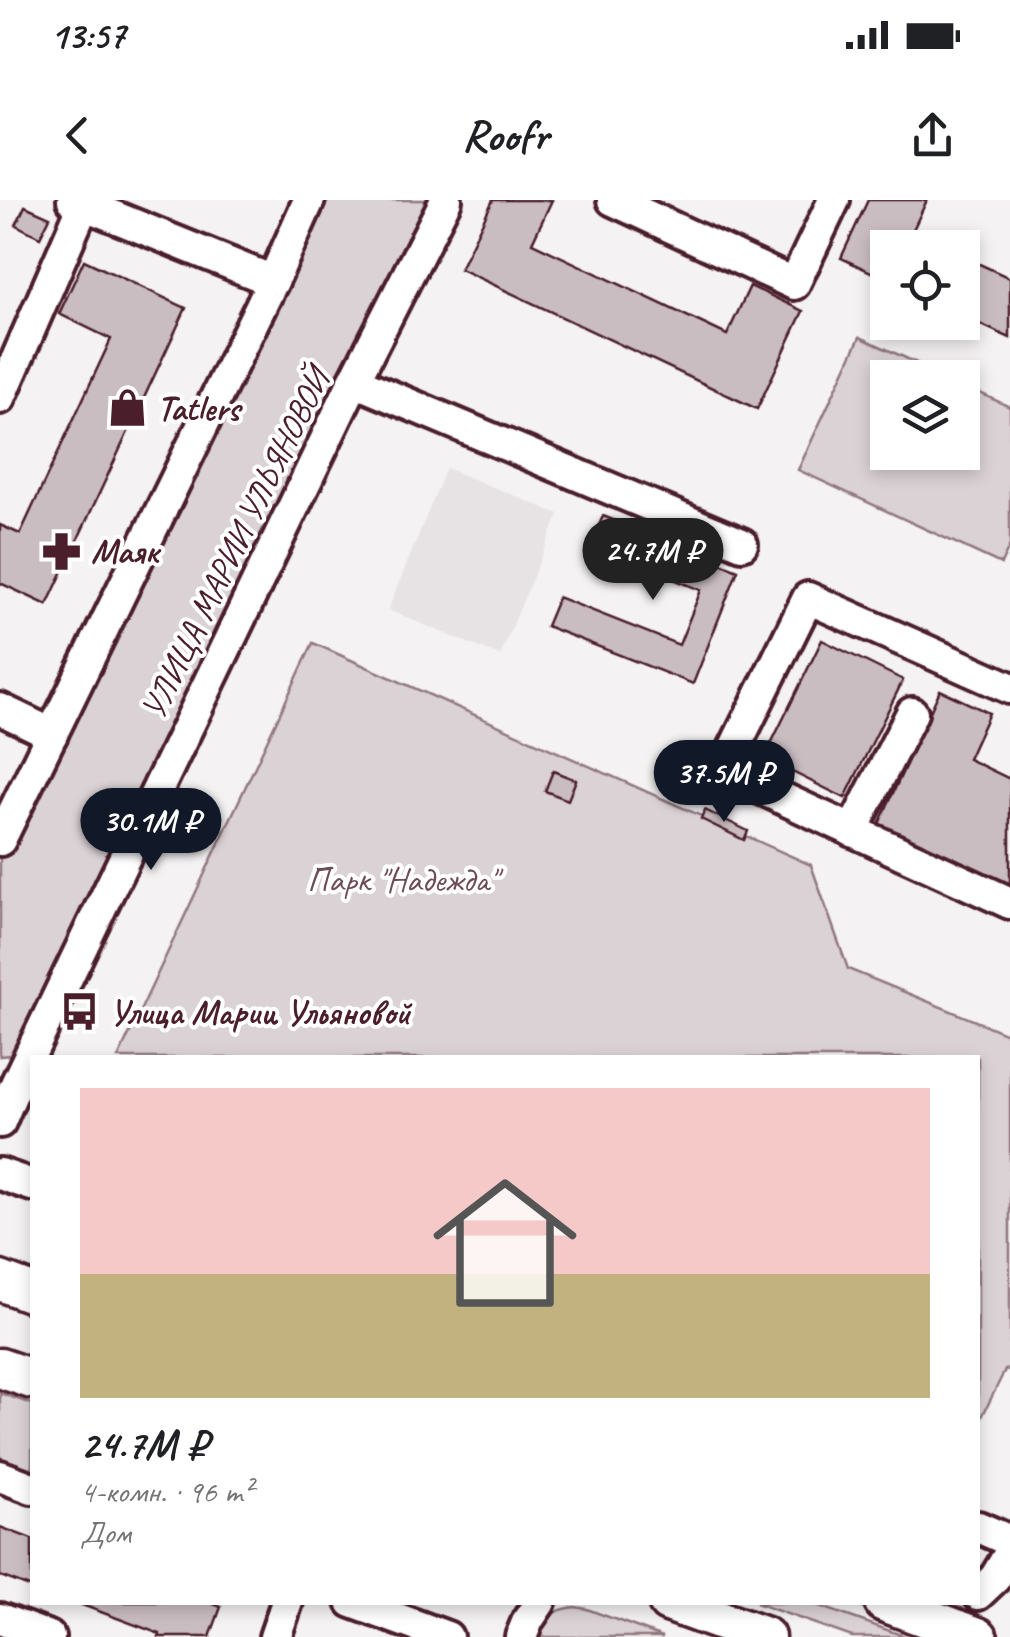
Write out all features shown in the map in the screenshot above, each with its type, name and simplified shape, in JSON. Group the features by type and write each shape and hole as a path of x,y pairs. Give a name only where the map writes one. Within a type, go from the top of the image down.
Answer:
{"main road":[{"path":"0,1281 30,1292"},
{"path":"0,1368 30,1379"},
{"path":"676,1605 765,1637"},
{"path":"892,1605 978,1637"}],"street":[{"path":"0,840 274,281 309,200"},
{"name":"УЛИЦА МАРИИ УЛЬЯНОВОЙ","path":"0,1122 8,1080 446,200"},
{"path":"613,200 794,284 834,200"},
{"path":"0,398 79,202 274,281"},
{"path":"354,381 742,544"},
{"path":"1010,688 808,598 723,771 1010,903"},
{"path":"0,710 52,734"},
{"path":"852,830 912,714"},
{"path":"0,1174 30,1184"},
{"path":"0,1476 30,1487"},
{"path":"980,1528 1010,1541"},
{"path":"980,1592 995,1578 1010,1553"},
{"path":"276,1637 286,1605"},
{"path":"360,1605 447,1637"},
{"path":"521,1637 538,1605"},
{"path":"936,1622 963,1605"},
{"path":"0,1619 49,1637"}],"shaded area":[{"path":"446,468 559,514 500,656 388,610"}],"green space":[{"path":"312,200 434,200 26,1053 0,1056 0,854"},
{"path":"860,337 910,360 870,360 870,470 980,470 980,393 1010,407 1010,545 1001,564 798,470"},
{"name":"Парк \"Надежда\"","path":"313,643 811,865 848,969 1010,1035 1010,1369 1005,1370 980,1421 980,1055 119,1055"},
{"path":"0,1393 30,1403 30,1472 0,1461"},
{"path":"762,1605 817,1605 907,1637 852,1637"},
{"path":"575,1607 663,1637 538,1637 550,1616"}],"building":[{"path":"493,200 552,200 532,243 727,335 750,286 803,311 757,409 460,269"},
{"path":"868,200 927,200 913,230 870,230 870,272 841,258"},
{"path":"25,206 50,217 40,237 16,225"},
{"path":"84,260 186,308 47,605 0,583 0,525 20,534 111,339 59,314"},
{"path":"980,264 1010,278 1010,338 980,324"},
{"path":"603,516 738,570 693,684 546,626 558,597 679,645 701,590 590,546"},
{"path":"822,640 903,680 845,798 764,758"},
{"path":"940,690 989,713 968,759 1010,779 1010,887 878,826"},
{"path":"553,771 576,780 568,800 545,791"},
{"path":"705,810 748,831 744,840 701,819"},
{"path":"0,1527 30,1538 30,1587 0,1576"},
{"path":"82,1605 221,1607 210,1637 159,1637 160,1634"}],"place":[{"name":"Tatlers","path":"127,408"},
{"name":"Маяк","path":"61,551"},
{"name":"Улица Марии Ульяновой","path":"79,1012"}]}
